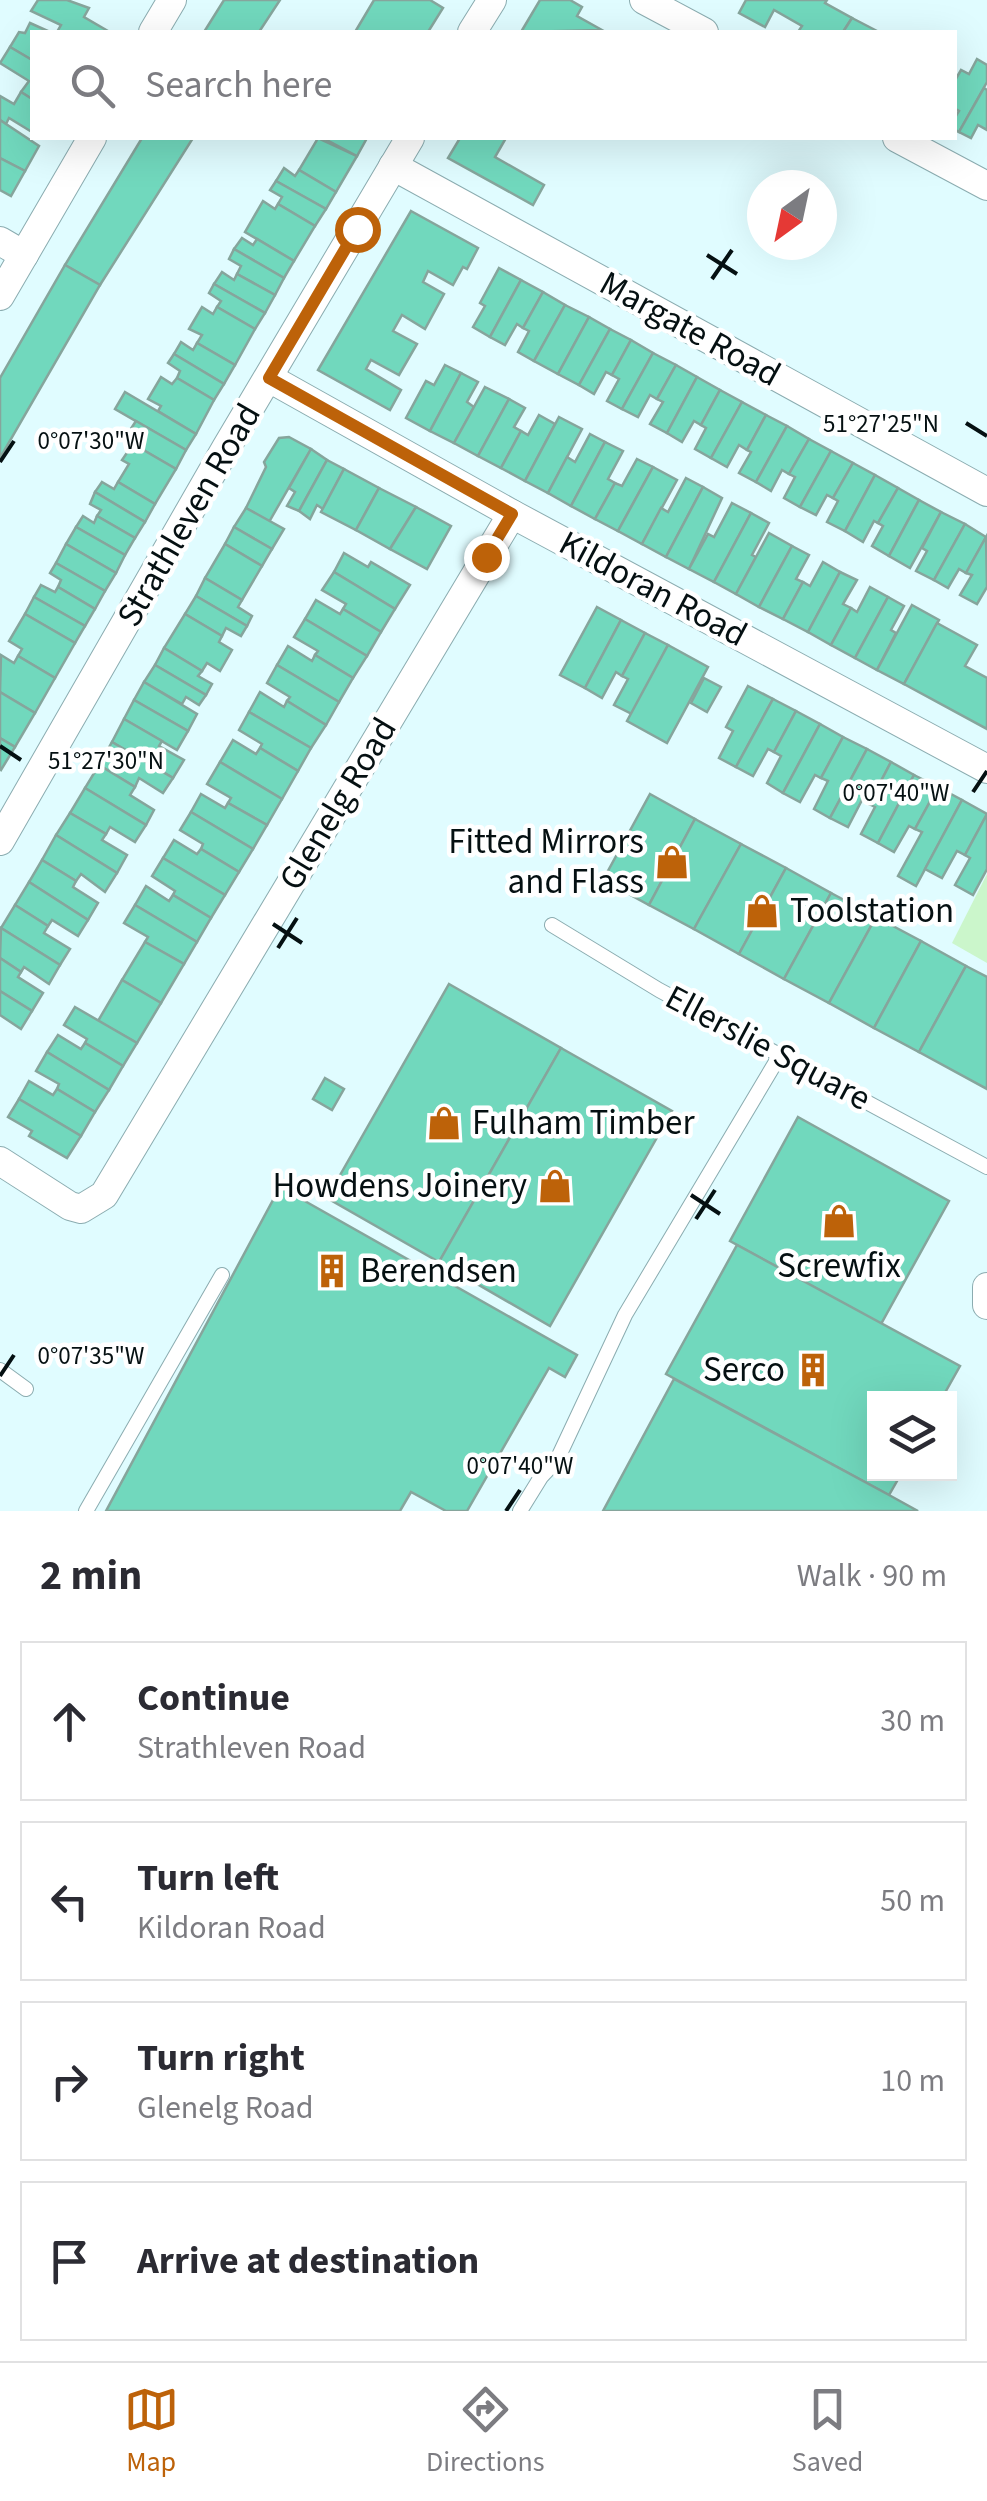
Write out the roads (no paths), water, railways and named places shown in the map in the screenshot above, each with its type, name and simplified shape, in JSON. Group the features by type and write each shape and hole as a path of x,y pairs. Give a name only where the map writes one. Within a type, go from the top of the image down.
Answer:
{"street":[{"path":"154,30 172,0"},
{"path":"473,30 492,0"},
{"path":"644,0 700,30"},
{"path":"0,296 12,248 91,140"},
{"name":"Strathleven Road","path":"0,842 409,140"},
{"path":"901,140 987,186"},
{"name":"Margate Road","path":"393,166 987,492"},
{"name":"Kildoran Road","path":"269,378 512,514 987,768"},
{"name":"Glenelg Road","path":"0,1161 70,1206 81,1209 104,1195 512,514"},
{"path":"987,1286 987,1306"}],"lane":[{"name":"Ellerslie Square","path":"552,925 659,990 987,1167"},
{"path":"520,1511 540,1477 557,1460 625,1314 780,1054"},
{"path":"86,1511 222,1275"},
{"path":"0,1370 26,1389"}],"place":[{"name":"Fitted Mirrors and Flass","path":"672,862"},
{"name":"Toolstation","path":"762,911"},
{"name":"Fulham Timber","path":"444,1123"},
{"name":"Howdens Joinery","path":"555,1186"},
{"name":"Screwfix","path":"839,1221"},
{"name":"Berendsen","path":"332,1271"},
{"name":"Serco","path":"813,1370"}]}
